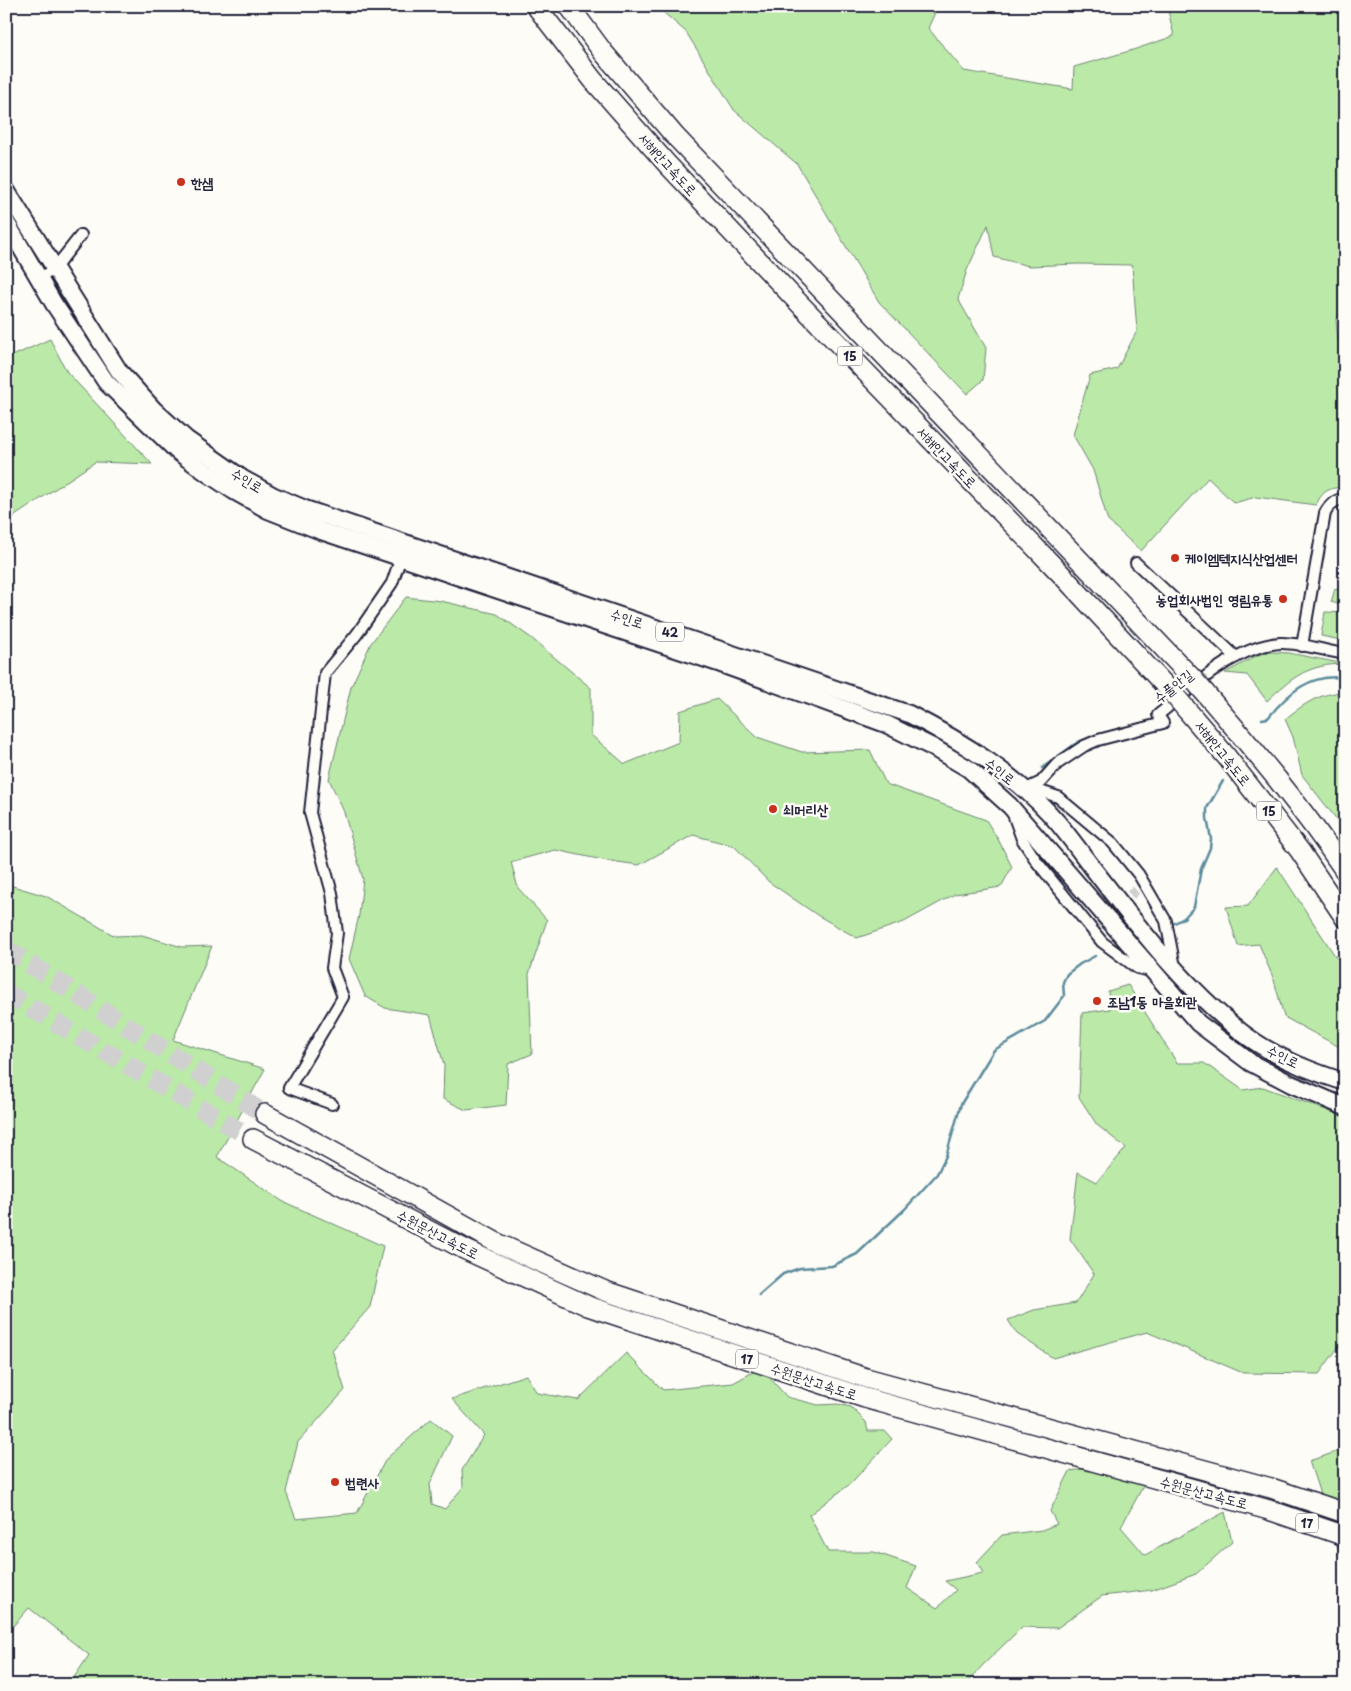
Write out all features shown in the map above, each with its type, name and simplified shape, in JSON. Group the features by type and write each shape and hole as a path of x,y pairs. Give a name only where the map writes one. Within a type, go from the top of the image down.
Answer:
{"highway":[{"name":"서해안고속도로","path":"536,6 593,80 667,164 1054,567 1180,703 1226,756 1300,851 1345,918"},
{"name":"서해안고속도로","path":"569,6 603,52 674,134 1199,686 1246,740 1326,842 1345,871"},
{"path":"580,6 603,52"},
{"name":"수원문산고속도로","path":"265,1114 499,1244 606,1291 866,1378 1271,1488 1345,1512"},
{"name":"수원문산고속도로","path":"253,1139 466,1250 588,1306 865,1398 1268,1510 1345,1536"}],"main road":[{"name":"수인로","path":"6,190 119,371 154,410 186,439 243,479 274,496 403,550 886,724 932,747 969,769 1010,806 1198,1023 1238,1053 1291,1084 1345,1107"},
{"name":"수인로","path":"6,222 54,304 106,382 177,451 234,491 268,510 321,531 403,550 909,714 948,734 987,760 1024,790 1057,822 1109,890 1175,968 1224,1018 1264,1047 1299,1064 1345,1082"}],"street":[{"path":"39,279 55,268 82,235"},
{"path":"1302,646 1326,513 1328,507 1335,500 1345,498"},
{"path":"332,1104 289,1088 342,997 332,968 337,933 332,893 310,813 325,673 357,634 392,583 403,550"},
{"path":"1136,563 1236,657"},
{"name":"수풀안길","path":"1024,790 1041,782 1057,764 1084,746 1098,740 1163,723 1158,715 1220,666 1264,645 1281,643 1345,654"},
{"path":"1024,790 1044,792 1058,798 1113,843 1140,887 1166,921 1175,968"},
{"path":"1010,806 1022,839 1037,862 1096,928 1102,942 1137,968 1151,971"}],"green space":[{"path":"656,6 938,6 928,28 964,71 1073,89 1074,67 1174,36 1167,6 1345,6 1345,307 1336,320 1345,404 1345,487 1327,491 1321,496 1316,505 1256,497 1234,503 1208,478 1141,551 1108,521 1093,470 1073,435 1090,375 1117,369 1137,331 1132,265 1078,264 1029,266 994,257 988,225 967,270 958,299 986,348 983,380 967,394 879,302 797,164 734,110 686,32"},
{"path":"50,339 67,372 152,464 95,462 6,522 6,359"},
{"path":"1335,589 1345,591 1345,606 1331,602"},
{"path":"406,597 441,601 497,614 530,637 591,688 591,735 625,764 679,742 680,711 717,699 757,737 802,752 870,750 886,784 986,820 1012,867 1001,887 955,894 904,922 857,938 817,915 769,882 734,846 693,835 639,865 555,850 511,862 518,888 547,920 529,974 532,1054 508,1064 506,1105 466,1110 443,1099 444,1065 430,1015 385,1008 365,996 349,959 359,915 363,879 344,812 329,779 351,687 371,643"},
{"path":"1325,612 1345,613 1345,624 1341,640 1321,636"},
{"path":"1269,652 1289,653 1345,664 1321,666 1311,669 1293,679 1267,701 1247,675 1225,673 1258,655"},
{"path":"1345,692 1345,830 1302,775 1293,737 1285,719 1312,700"},
{"path":"1277,867 1345,971 1345,1050 1284,1017 1274,980 1259,944 1238,946 1226,907 1248,906"},
{"path":"6,884 46,896 115,936 142,935 182,947 212,946 173,1040 265,1069 217,1157 282,1201 383,1246 370,1307 332,1350 345,1390 298,1442 286,1492 296,1519 357,1513 386,1459 431,1419 452,1436 430,1484 432,1504 445,1509 463,1487 462,1470 484,1435 452,1399 526,1375 537,1393 578,1400 626,1353 663,1390 733,1383 755,1371 769,1377 787,1397 818,1405 838,1404 851,1407 866,1422 868,1431 885,1431 892,1439 850,1484 809,1515 828,1552 874,1552 916,1566 907,1588 937,1608 956,1590 945,1581 983,1573 977,1562 1002,1535 1042,1530 1057,1524 1050,1511 1070,1471 1117,1464 1147,1479 1121,1527 1145,1555 1225,1512 1232,1542 1196,1574 1152,1590 1102,1596 1057,1628 1022,1627 965,1685 69,1685 89,1655 29,1608 6,1634"},
{"path":"1128,985 1177,1063 1204,1063 1243,1090 1263,1087 1345,1117 1345,1338 1319,1374 1243,1373 1147,1332 1053,1358 1017,1334 1008,1320 1034,1310 1076,1303 1094,1274 1070,1239 1078,1172 1097,1182 1126,1148 1097,1125 1079,1097 1082,1013 1110,1009 1108,991"},
{"path":"1345,1449 1345,1569 1309,1461"}],"waterway":[{"path":"1262,719 1268,718 1292,693 1311,682 1332,677 1345,678"},
{"path":"1133,726 1149,721"},
{"path":"1042,768 1078,742 1089,739"},
{"path":"1171,925 1184,918 1194,907 1201,869 1210,848 1211,839 1207,808 1223,781"},
{"path":"759,1295 783,1274 800,1268 832,1266 857,1254 904,1210 937,1174 946,1156 961,1104 994,1050 1045,1021 1064,996 1063,982 1067,974 1095,956"}],"tunnel":[{"path":"1098,926 1136,890"},
{"path":"6,949 265,1114"},
{"path":"6,993 253,1139"}],"place":[{"name":"한샘","path":"181,182"},
{"name":"케이엠텍지식산업센터","path":"1175,558"},
{"name":"농업회사법인 영림유통","path":"1283,599"},
{"name":"쇠머리산","path":"773,809"},
{"name":"조남1동 마을회관","path":"1097,1001"},
{"name":"법련사","path":"335,1482"}]}
